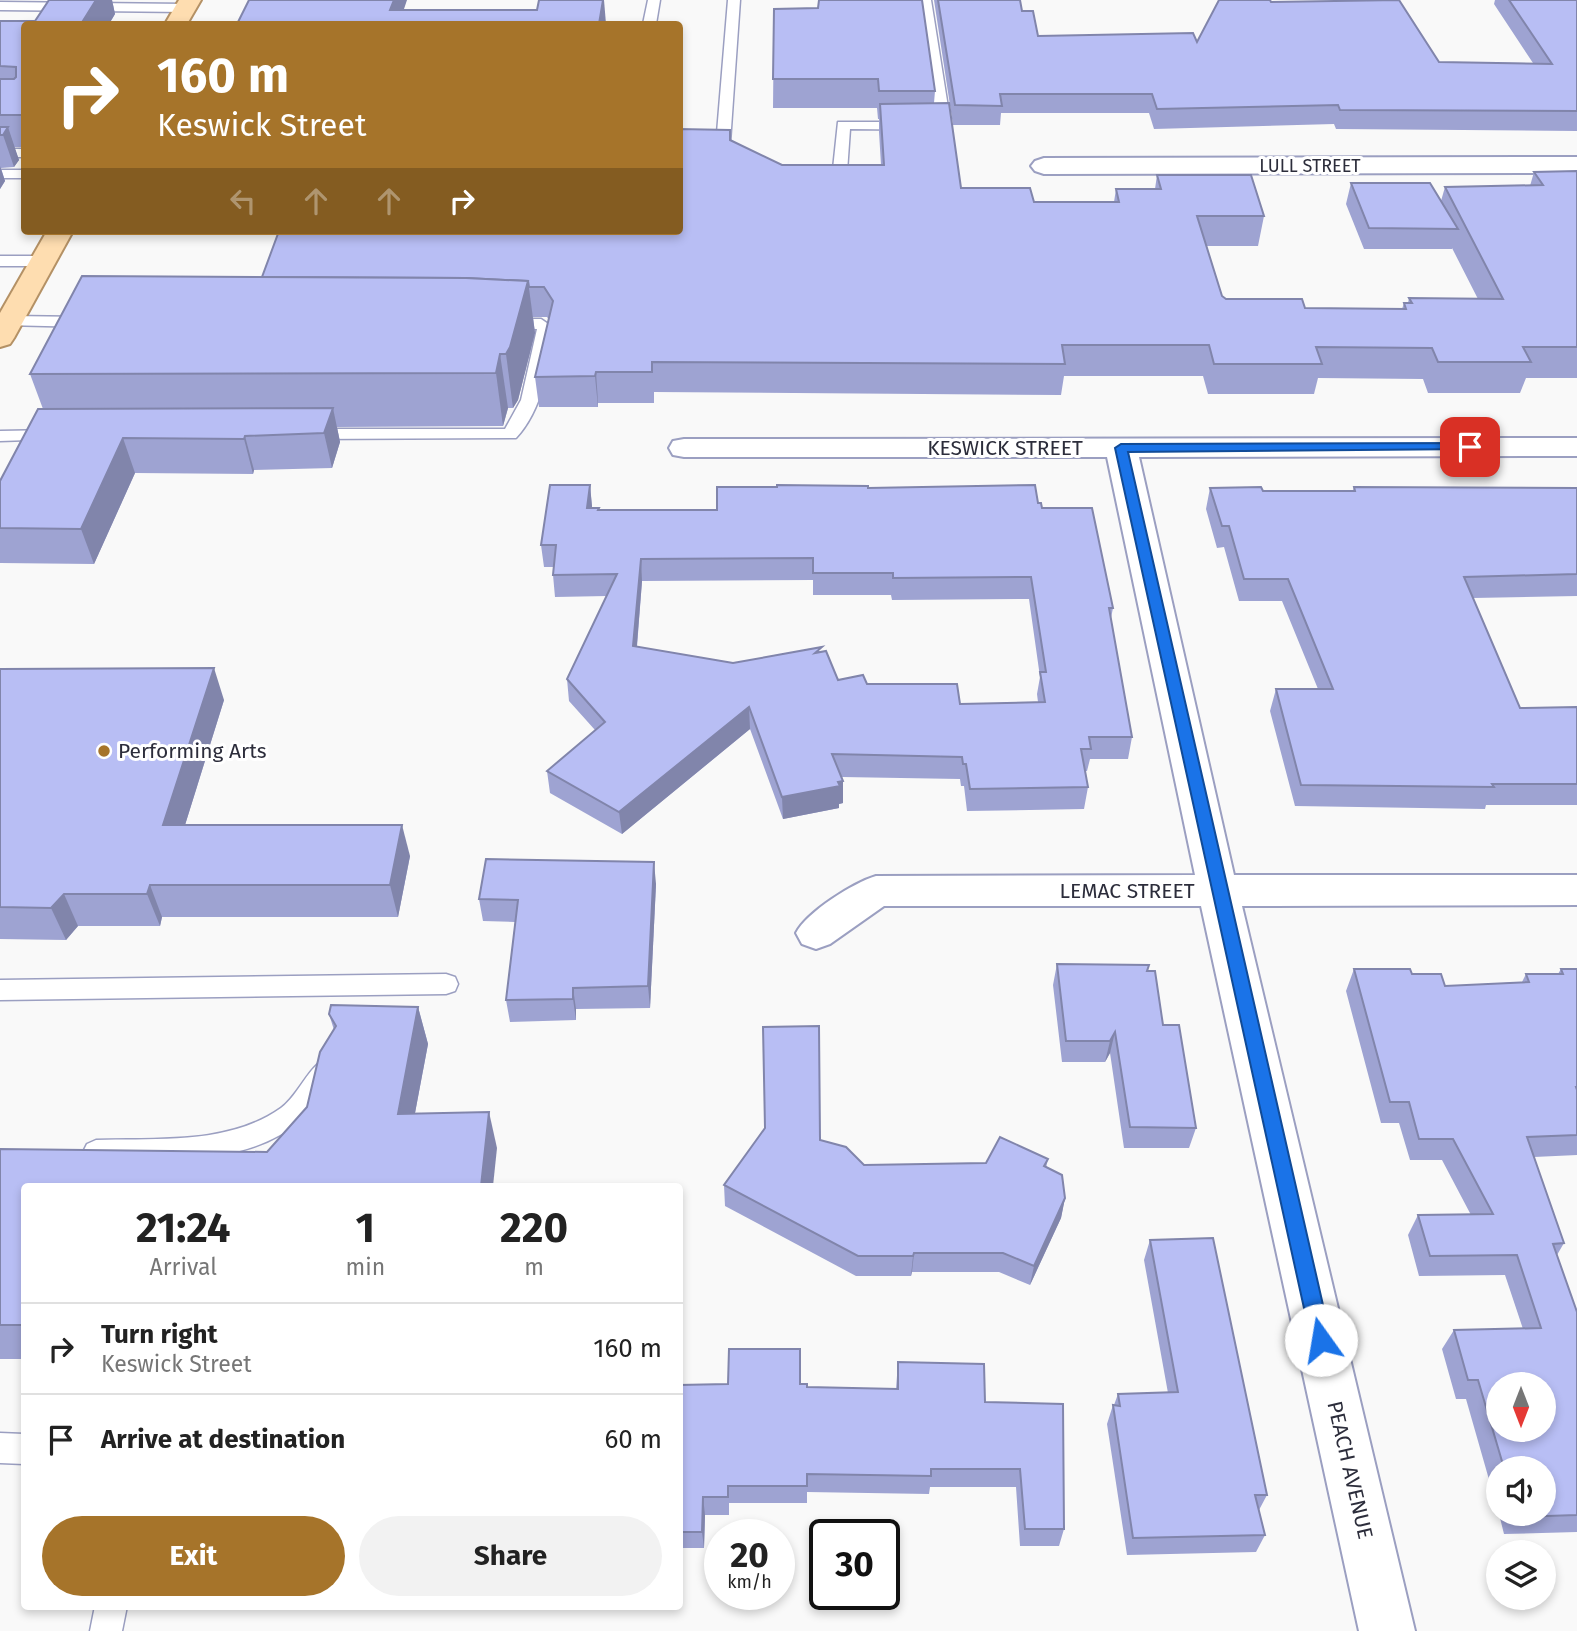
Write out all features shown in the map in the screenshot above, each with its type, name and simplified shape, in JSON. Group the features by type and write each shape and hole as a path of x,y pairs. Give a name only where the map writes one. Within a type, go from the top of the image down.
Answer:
{"main road":[{"path":"6,321 58,235"}],"street":[{"name":"LULL STREET","path":"1044,166 1577,165"},
{"name":"KESWICK STREET","path":"684,448 1577,447"},
{"name":"PEACH AVENUE","path":"1121,448 1218,891 1387,1631"},
{"name":"LEMAC STREET","path":"817,933 876,891 1577,890"}],"lane":[{"path":"650,21 654,0"},
{"path":"734,0 723,145 749,155"},
{"path":"801,176 814,181 840,172 843,125 944,126 925,0"},
{"path":"2,6 27,12 184,11"},
{"path":"0,153 21,153"},
{"path":"0,174 21,174"},
{"path":"0,261 44,261"},
{"path":"6,321 100,323"},
{"path":"296,434 512,433 526,412 546,328 541,324 488,323"},
{"path":"0,436 71,435"},
{"path":"0,990 446,984"},
{"path":"69,1154 234,1143 279,1123 298,1111 333,1062"},
{"path":"0,1448 21,1449"},
{"path":"106,1631 110,1610"}],"building":[{"path":"49,0 96,0 83,21 35,21"},
{"path":"249,0 394,0 390,10 537,10 539,0 603,0 600,21 238,21"},
{"path":"819,0 922,0 935,91 879,91 878,79 773,79 774,9 818,8"},
{"path":"938,0 1020,0 1022,11 1033,11 1038,36 1193,33 1197,42 1219,0 1399,0 1439,62 1552,64 1509,0 1577,0 1577,111 1340,110 1338,105 1157,109 1152,94 1000,94 1002,106 955,105"},
{"path":"0,21 21,21 21,115 0,115 0,79 14,79 16,67 0,66"},
{"path":"949,103 961,188 1030,188 1034,202 1119,202 1116,189 1161,189 1157,175 1251,175 1264,216 1197,216 1222,296 1226,299 1302,299 1305,308 1406,309 1404,303 1412,303 1409,298 1503,299 1445,187 1543,185 1534,172 1577,171 1577,347 1523,347 1531,362 1438,362 1432,348 1316,347 1322,364 1214,364 1209,345 1062,345 1065,364 652,362 652,372 596,372 595,376 535,377 553,301 544,287 529,287 528,281 262,277 278,235 683,235 683,129 730,130 730,140 782,165 884,165 880,104"},
{"path":"0,127 8,127 3,135 0,135"},
{"path":"1351,183 1430,183 1458,229 1369,228"},
{"path":"82,276 466,278 528,281 510,347 506,354 500,354 496,373 30,374"},
{"path":"333,408 324,433 245,436 244,439 123,438 81,529 0,528 0,481 38,409"},
{"path":"550,485 590,485 587,508 599,508 598,510 717,510 717,487 1035,485 1038,503 1041,503 1042,508 1092,508 1113,608 1109,608 1132,737 1089,737 1091,749 1081,749 1088,787 970,789 966,764 963,764 962,757 832,754 843,781 838,782 840,786 782,797 749,707 619,812 547,771 605,722 567,679 617,574 553,575 556,545 541,545","holes":["813,558 813,573 893,573 893,578 1031,577 1046,672 1040,672 1045,702 960,704 957,684 867,684 863,675 838,680 826,651 815,653 822,647 733,663 633,646 641,559"]},
{"path":"1261,487 1263,491 1355,491 1354,487 1577,488 1577,574 1464,577 1520,708 1577,707 1577,784 1492,784 1494,787 1301,785 1276,689 1333,689 1288,579 1244,579 1229,526 1222,526 1210,488"},
{"path":"214,668 163,825 402,825 390,885 150,885 147,894 64,894 51,908 0,907 0,669"},
{"path":"486,859 654,862 648,986 573,988 573,999 506,1000 518,900 479,899"},
{"path":"1057,964 1149,965 1147,971 1155,971 1163,1025 1179,1025 1196,1128 1130,1127 1115,1032 1110,1041 1066,1041"},
{"path":"1354,969 1410,969 1412,974 1441,974 1445,986 1529,982 1526,974 1563,974 1561,969 1577,969 1577,1135 1527,1137 1564,1243 1553,1244 1577,1312 1577,1515 1556,1516 1556,1456 1500,1456 1496,1442 1556,1442 1556,1372 1486,1372 1486,1407 1478,1380 1468,1380 1454,1330 1541,1328 1517,1255 1430,1256 1418,1215 1493,1214 1453,1139 1419,1139 1409,1102 1390,1102"},
{"path":"331,1005 418,1007 398,1114 489,1112 481,1183 21,1183 21,1325 0,1325 0,1149 267,1152 307,1107 320,1052 336,1026 329,1014"},
{"path":"819,1026 820,1140 846,1147 864,1165 986,1163 1000,1137 1048,1159 1044,1166 1062,1175 1065,1198 1034,1266 1003,1253 858,1256 724,1185 765,1128 763,1027"},
{"path":"1213,1238 1267,1495 1255,1495 1265,1535 1133,1538 1113,1405 1120,1406 1118,1394 1178,1392 1150,1240"},
{"path":"729,1349 800,1349 800,1384 807,1384 807,1387 898,1389 898,1362 984,1364 985,1402 1063,1404 1064,1529 1025,1529 1020,1469 931,1469 931,1476 807,1474 807,1486 728,1486 728,1497 703,1497 702,1532 683,1532 683,1385 728,1384"}],"place":[{"name":"Performing Arts","path":"104,751"}],"route":[{"path":"1321,1340 1218,891 1121,448 1470,447"}]}
